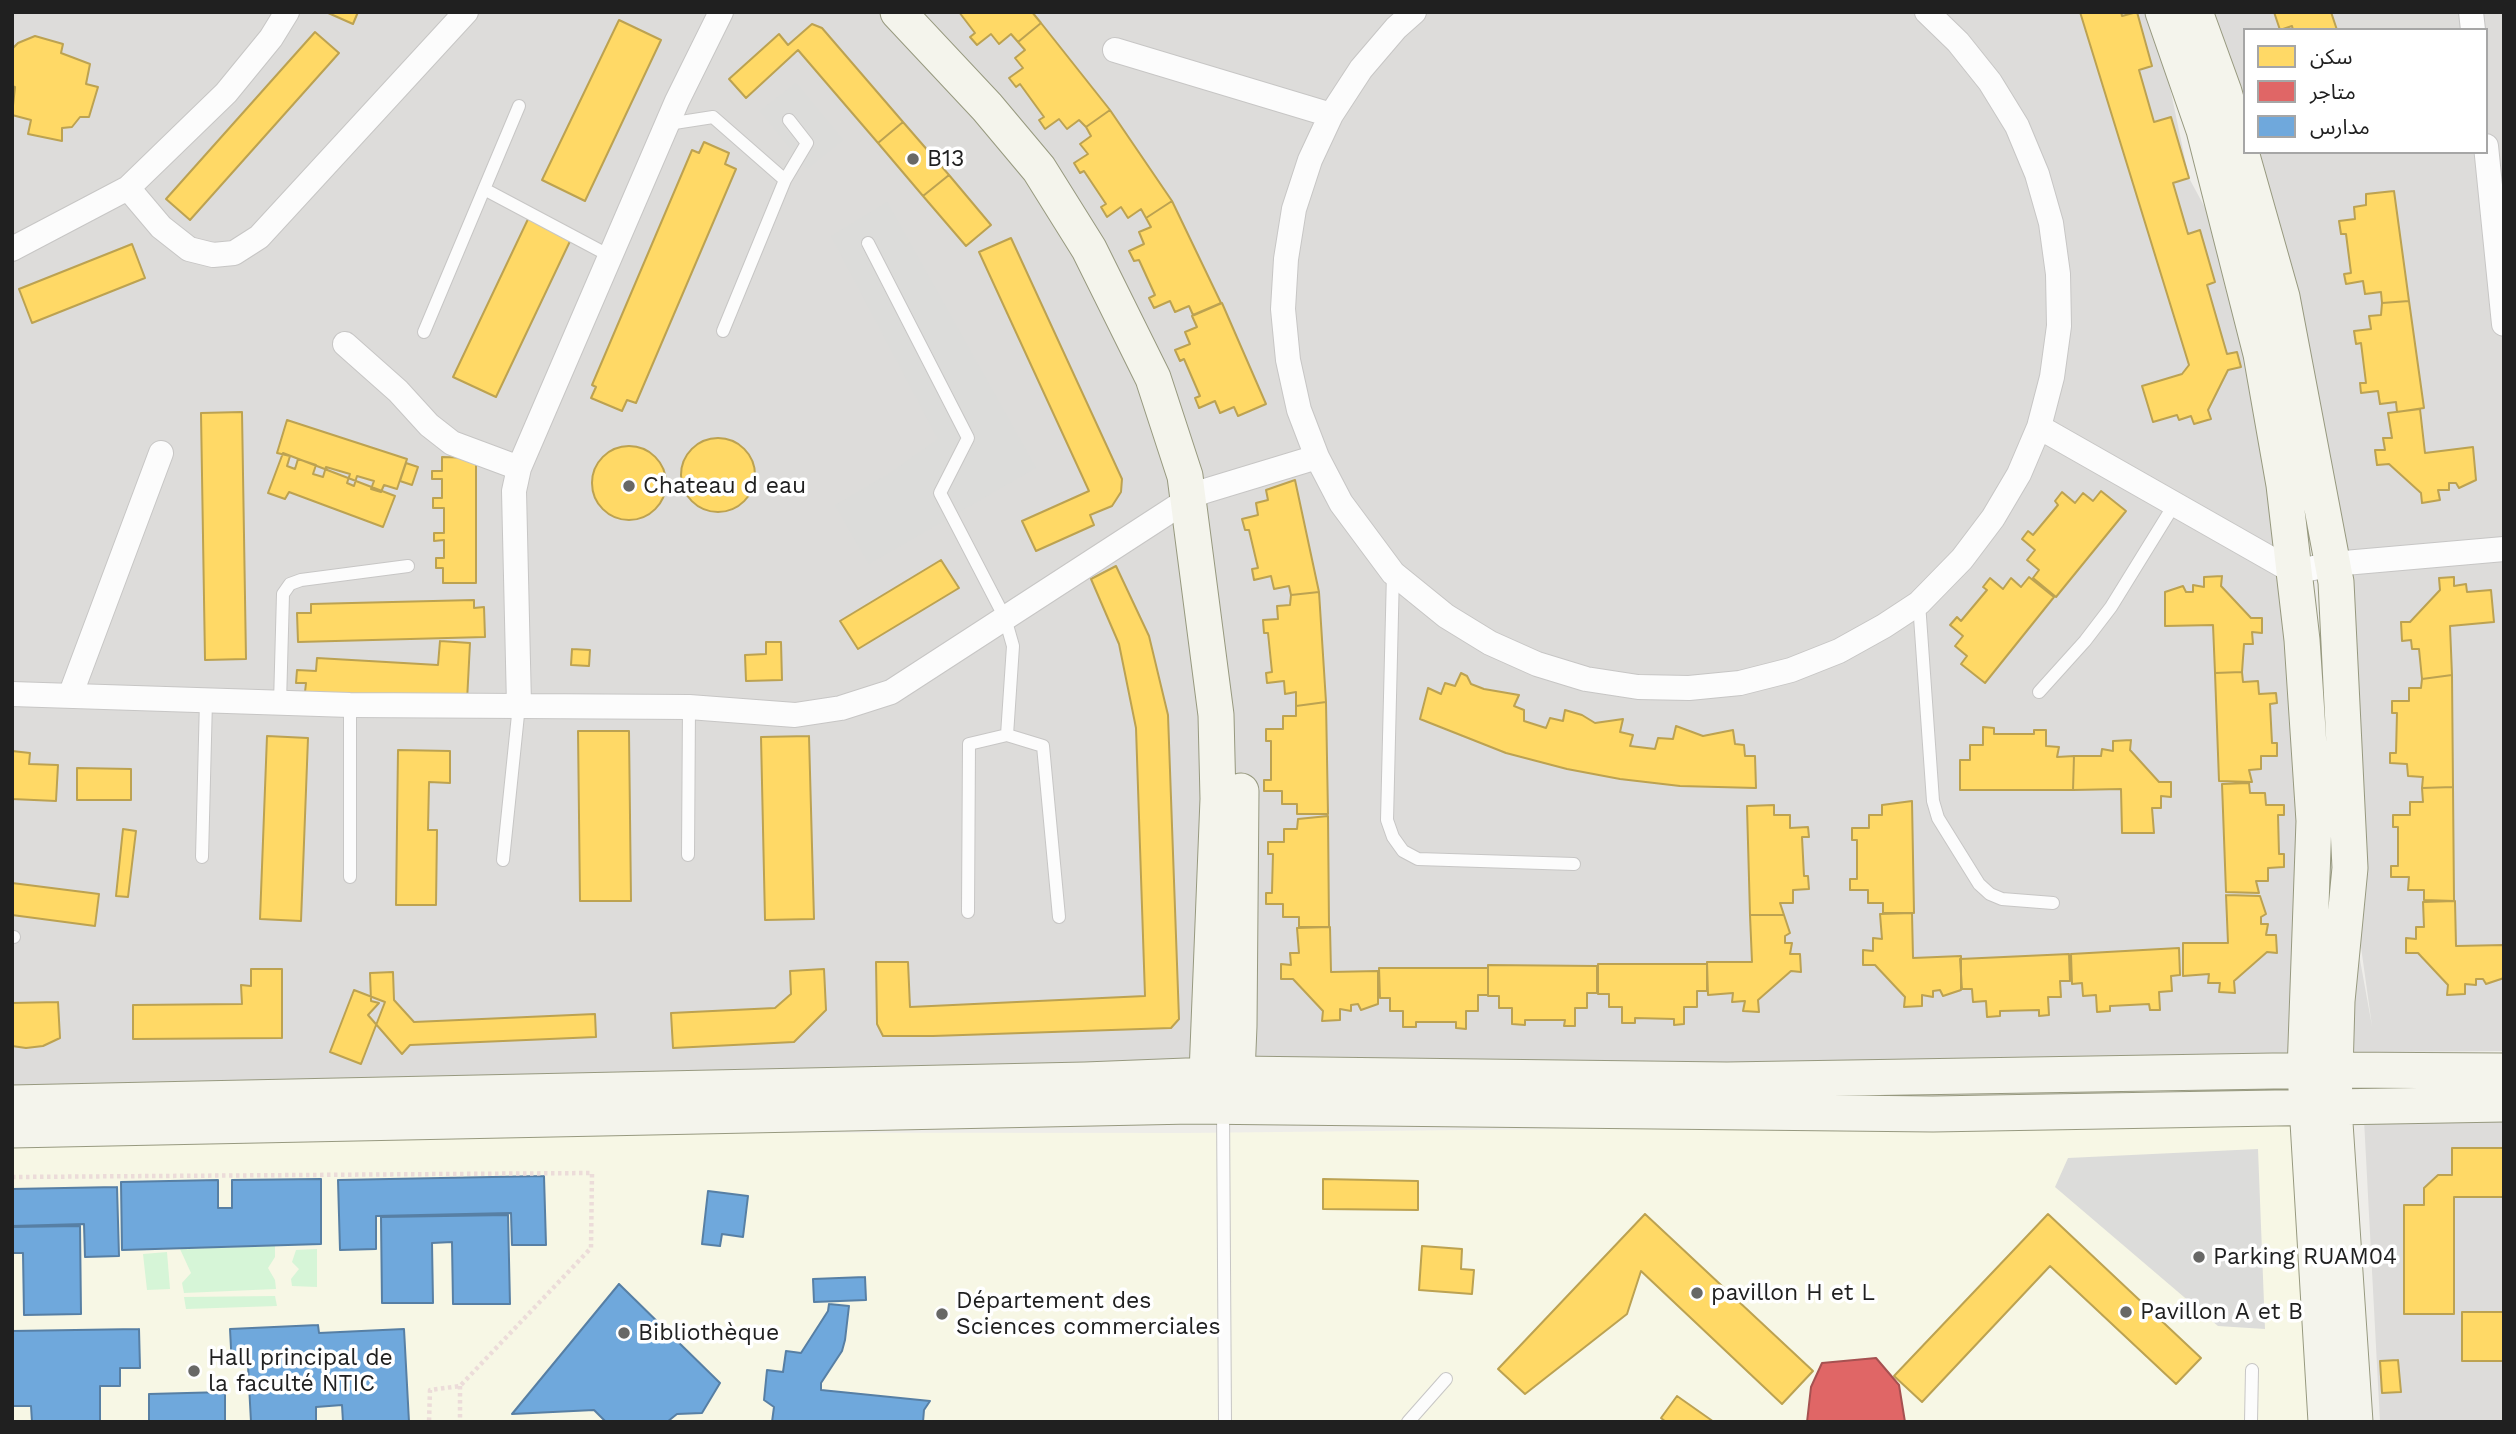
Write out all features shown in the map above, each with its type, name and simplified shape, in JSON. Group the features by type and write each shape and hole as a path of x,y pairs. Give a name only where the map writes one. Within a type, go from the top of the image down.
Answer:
{"main road":[{"path":"898,12 987,107 1039,169 1089,249 1153,378 1185,476 1197,494"},
{"path":"931,12 1053,154 1094,217 1160,350 1186,410 1197,494 1216,715 1223,1107"},
{"path":"2163,12 2204,130 2261,354 2284,485 2302,640 2314,821 2326,1422"},
{"path":"2194,12 2224,92 2282,297 2333,565 2338,609 2350,868 2337,1001 2319,1071"},
{"path":"12,1103 1071,1081 1222,1074 1727,1080 2319,1071 2504,1071"},
{"path":"12,1130 1223,1107 1919,1114 2504,1104"},
{"path":"2320,1108 2354,1422"}],"street":[{"path":"12,248 128,188 226,93 271,38 286,12"},
{"path":"128,188 161,227 189,249 213,255 234,253 259,237 466,12"},
{"path":"519,705 514,491 519,468 667,124 721,12"},
{"path":"1414,12 1396,28 1361,69 1331,114 1310,160 1294,209 1286,259 1283,309 1288,360 1299,410 1317,457 1341,503 1393,573 1446,616 1490,643 1537,664 1586,679 1638,687 1689,688 1740,682 1791,670 1839,651 1919,603 1962,559 1993,519 2019,474 2039,427 2052,377 2059,326 2058,274 2051,223 2037,174 2017,127 1990,82 1958,42 1927,12"},
{"path":"1115,50 1331,114"},
{"path":"2487,154 2504,324"},
{"path":"345,344 398,391 429,425 452,443 519,468"},
{"path":"2039,427 2294,572 2333,565 2504,550"},
{"path":"71,696 161,453"},
{"path":"12,694 350,705 689,707 795,715 841,708 891,692 1197,494 1317,457"}],"lane":[{"path":"424,332 519,106"},
{"path":"667,124 713,117 785,180"},
{"path":"723,331 785,180 807,143 789,120"},
{"path":"484,189 610,256"},
{"path":"868,243 968,438 940,493 1005,618 1013,646 1007,735"},
{"path":"2039,692 2085,641 2111,607 2174,505"},
{"path":"280,703 283,594 290,584 301,580 408,566"},
{"path":"1393,573 1387,820 1392,837 1403,851 1418,859 1574,864"},
{"path":"1919,603 1933,801 1938,818 1979,884 1990,894 2002,899 2053,903"},
{"path":"202,857 206,700"},
{"path":"350,705 350,877"},
{"path":"503,860 519,705"},
{"path":"688,855 689,707"},
{"path":"968,912 969,744 1007,735 1043,746 1059,917"},
{"path":"1223,1107 1225,1422"},
{"path":"2251,1422 2252,1370"},
{"path":"1408,1422 1447,1379"}],"path":[{"path":"12,1177 592,1173 591,1248 460,1385 430,1390 429,1422"},
{"path":"460,1385 460,1422"}],"shaded area":[{"path":"12,12 2154,12 2189,178 2224,243 2302,640 2372,1026 2350,868 2338,609 2195,12 2504,12 2504,1051 12,1103"},
{"path":"796,83 843,140 807,169 760,111"},
{"path":"887,202 1036,468 869,564 835,505 890,473 938,439 831,236"},
{"path":"2504,1117 2504,1422 2380,1422 2364,1120"},
{"path":"2290,1121 2317,1422 12,1422 12,1132 1186,1133"},
{"name":"Parking RUAM04","path":"2258,1149 2265,1329 2218,1326 2055,1187 2068,1158"}],"green space":[{"path":"275,1246 275,1257 268,1268 275,1280 276,1289 184,1293 182,1283 191,1273 180,1249"},
{"path":"317,1249 317,1287 292,1286 291,1279 299,1269 292,1262 296,1250"},
{"path":"167,1252 170,1289 147,1290 143,1254"},
{"path":"275,1296 277,1306 186,1309 184,1297"}],"building: سكن":[{"path":"326,12 358,12 353,24"},
{"path":"959,12 1032,12 1041,23 1018,42 1011,34 999,44 991,34 977,45 970,37 975,33"},
{"path":"2080,12 2121,12 2122,16 2137,12 2152,66 2139,70 2154,122 2171,117 2189,178 2173,183 2188,234 2200,230 2215,282 2207,285 2227,354 2237,352 2241,367 2228,370 2208,410 2211,419 2194,424 2191,416 2179,420 2177,415 2153,422 2142,386 2182,374 2189,365"},
{"path":"2274,12 2331,12 2336,28 2292,26 2279,28"},
{"path":"619,20 661,40 585,201 542,180"},
{"path":"1041,23 1110,110 1086,127 1079,120 1067,129 1059,119 1045,129 1039,120 1044,117 1020,84 1016,87 1009,78 1023,68 1015,58 1025,50 1018,42"},
{"path":"812,24 822,28 903,122 878,143 798,50 746,98 729,79 779,34 788,45"},
{"path":"315,32 339,53 190,220 166,199"},
{"path":"35,36 63,44 61,53 90,64 86,84 98,87 89,117 80,117 72,127 62,128 62,141 28,134 31,120 12,115 15,87 12,86 12,49 18,43"},
{"path":"1110,110 1172,201 1146,218 1141,209 1128,218 1121,207 1107,217 1101,207 1106,204 1084,171 1080,173 1074,163 1088,154 1080,144 1091,136 1086,127"},
{"name":"B13","path":"903,122 949,175 923,196 878,143"},
{"path":"704,142 729,153 725,164 736,169 636,403 627,400 622,411 591,398 596,387 592,385 692,150 699,153"},
{"path":"949,175 991,225 966,246 923,196"},
{"path":"2394,191 2409,301 2382,303 2381,292 2365,294 2363,281 2346,284 2344,274 2351,273 2346,234 2341,234 2339,221 2355,219 2354,207 2366,205 2366,194"},
{"path":"1172,201 1221,303 1193,315 1189,306 1175,312 1170,301 1154,308 1149,298 1155,295 1139,260 1134,261 1129,251 1144,244 1139,232 1151,227 1146,218"},
{"path":"529,217 572,237 496,397 453,377"},
{"path":"1011,238 1122,479 1121,492 1112,506 1090,515 1094,525 1036,551 1022,521 1089,491 979,252"},
{"path":"132,244 145,278 32,323 19,289"},
{"path":"2409,301 2424,408 2397,412 2396,402 2380,404 2378,391 2361,393 2360,383 2366,383 2361,343 2356,344 2354,331 2371,329 2369,316 2381,315 2382,303"},
{"path":"1222,303 1266,404 1238,416 1234,407 1220,413 1215,401 1199,408 1195,398 1200,396 1184,359 1180,361 1175,350 1190,344 1185,332 1197,327 1192,316"},
{"path":"2420,409 2425,453 2473,447 2476,480 2459,488 2456,483 2449,483 2449,490 2438,490 2440,500 2422,503 2421,493 2389,464 2377,465 2375,450 2385,450 2383,438 2392,438 2388,413"},
{"path":"242,412 246,659 205,660 201,413"},
{"path":"287,420 407,459 397,489 384,485 381,492 371,489 374,481 357,476 354,486 347,483 350,474 326,467 323,477 313,474 316,465 298,459 295,469 287,466 290,456 277,453"},
{"name":"Chateau d eau","path":"718,438 739,444 749,454 755,475 749,496 739,506 718,512 697,506 687,496 681,475 687,454 697,444"},
{"name":"Chateau d eau","path":"629,446 650,452 660,462 666,483 660,504 650,514 629,520 608,514 598,504 592,483 598,462 608,452"},
{"path":"283,453 395,496 383,527 289,492 285,499 268,493"},
{"path":"442,457 476,458 476,583 443,583 443,568 436,568 436,558 444,558 444,540 434,541 434,533 444,533 444,508 433,508 433,498 442,498 442,479 432,479 432,471 442,471"},
{"path":"406,463 418,467 412,485 400,481"},
{"path":"1295,480 1319,592 1291,595 1289,586 1274,589 1271,576 1254,580 1252,569 1258,568 1249,530 1245,530 1242,519 1258,515 1256,503 1268,500 1266,490"},
{"path":"2101,491 2126,511 2056,597 2033,578 2039,570 2027,560 2035,550 2022,539 2028,531 2033,535 2058,505 2055,501 2062,492 2075,503 2083,493 2093,501"},
{"path":"941,560 959,588 858,649 840,621"},
{"path":"1116,566 1149,636 1168,715 1179,1019 1171,1028 883,1036 877,1024 876,962 908,962 910,1007 1145,996 1136,728 1119,644 1091,579"},
{"path":"2222,576 2221,586 2251,618 2262,618 2262,633 2252,632 2253,644 2244,644 2242,672 2215,673 2213,625 2165,626 2165,592 2183,586 2186,592 2193,592 2193,585 2204,587 2204,577"},
{"path":"2029,577 2054,597 1985,683 1961,664 1967,656 1955,646 1963,636 1950,625 1957,617 1961,621 1987,590 1983,587 1990,578 2003,589 2011,578 2021,587"},
{"path":"2454,577 2454,586 2466,584 2467,592 2491,590 2494,622 2450,626 2452,675 2422,679 2419,649 2412,649 2411,640 2402,641 2401,622 2410,622 2440,590 2439,578"},
{"path":"1319,592 1326,702 1296,706 1296,692 1285,694 1284,681 1267,683 1266,673 1272,672 1268,633 1264,633 1263,620 1278,619 1277,606 1290,605 1291,595"},
{"path":"474,600 474,608 484,607 485,637 298,642 297,613 311,613 311,604"},
{"path":"440,641 470,643 467,701 305,692 306,683 296,683 297,670 316,671 317,658 438,665"},
{"path":"766,642 781,642 782,680 746,681 745,655 766,654"},
{"path":"572,649 590,650 589,666 571,665"},
{"path":"2242,672 2243,682 2258,681 2259,694 2276,693 2277,703 2270,704 2272,743 2277,743 2277,756 2261,756 2261,769 2249,770 2252,782 2219,781 2215,673"},
{"path":"1461,673 1467,676 1471,684 1484,689 1519,695 1514,706 1524,710 1524,721 1546,728 1550,718 1563,721 1565,710 1582,715 1595,723 1623,719 1620,732 1633,735 1630,746 1655,749 1658,738 1673,739 1676,726 1703,736 1733,730 1735,744 1744,745 1745,756 1755,756 1756,788 1680,786 1567,769 1506,753 1420,719 1428,688 1441,694 1445,683 1455,686"},
{"path":"2452,675 2453,787 2422,788 2423,777 2408,776 2407,764 2390,763 2390,753 2396,753 2397,713 2392,713 2392,701 2409,701 2409,688 2421,688 2422,679"},
{"path":"1326,702 1328,814 1297,814 1297,804 1282,804 1282,791 1264,791 1264,780 1271,780 1271,741 1266,741 1266,729 1283,729 1283,716 1296,716 1296,706"},
{"path":"1983,727 1994,728 1994,734 2034,734 2034,730 2046,730 2046,746 2059,747 2057,757 2074,756 2073,790 1960,790 1960,760 1970,760 1970,745 1983,745"},
{"path":"578,731 629,731 631,901 580,901"},
{"path":"267,736 308,738 301,921 260,919"},
{"path":"809,736 814,919 765,920 761,737"},
{"path":"2131,740 2130,750 2159,782 2171,782 2171,797 2161,796 2161,808 2152,808 2154,833 2122,833 2121,789 2073,790 2074,756 2101,756 2102,749 2113,751 2113,741"},
{"path":"398,750 450,751 450,783 429,782 428,830 437,830 436,905 396,905"},
{"path":"12,751 30,753 29,764 58,765 56,801 12,799"},
{"path":"77,768 131,769 131,800 77,800"},
{"path":"2249,783 2250,793 2265,793 2266,805 2284,805 2284,815 2278,815 2279,854 2284,854 2284,867 2268,868 2268,881 2256,881 2259,893 2226,892 2222,784"},
{"path":"2453,787 2454,901 2424,900 2424,890 2408,890 2409,877 2391,877 2391,866 2398,866 2398,827 2393,827 2393,815 2410,815 2410,802 2423,802 2422,788"},
{"path":"1912,801 1914,913 1883,913 1883,903 1868,903 1868,890 1850,890 1850,879 1857,879 1857,840 1852,840 1852,828 1869,828 1869,815 1882,815 1882,805"},
{"path":"1774,805 1774,815 1790,815 1790,828 1808,827 1809,837 1802,837 1804,876 1808,876 1809,889 1793,890 1793,903 1780,903 1784,915 1750,915 1747,806"},
{"path":"1328,816 1329,927 1299,927 1299,917 1283,917 1283,904 1266,904 1266,893 1272,893 1273,854 1268,854 1268,842 1284,842 1284,829 1297,829 1298,819"},
{"path":"123,829 136,831 128,897 116,896"},
{"path":"12,883 99,894 95,926 12,915"},
{"path":"2226,895 2260,896 2266,914 2261,917 2261,924 2268,924 2266,935 2276,935 2277,953 2267,952 2234,981 2235,993 2219,992 2220,983 2208,983 2209,974 2183,976 2183,943 2228,943"},
{"path":"2455,901 2456,946 2504,945 2504,978 2486,984 2483,979 2476,979 2476,985 2465,984 2465,994 2447,995 2448,985 2418,953 2406,953 2406,938 2416,939 2416,927 2424,927 2423,902"},
{"path":"1912,913 1913,958 1961,956 1961,990 1943,996 1940,990 1933,991 1933,997 1922,995 1922,1006 1904,1007 1905,997 1875,965 1863,965 1863,950 1873,951 1873,938 1882,939 1880,914"},
{"path":"1750,915 1784,915 1790,933 1785,936 1785,943 1792,943 1790,954 1800,954 1801,972 1791,971 1758,1000 1759,1012 1743,1011 1745,1001 1732,1002 1733,993 1708,995 1707,962 1752,962"},
{"path":"1330,927 1331,972 1378,971 1378,1004 1361,1010 1358,1004 1351,1005 1351,1011 1340,1009 1340,1020 1322,1021 1323,1011 1293,979 1281,979 1281,964 1291,965 1290,953 1299,953 1297,928"},
{"path":"2179,948 2180,975 2171,976 2172,991 2159,992 2160,1010 2150,1010 2149,1004 2110,1006 2110,1011 2097,1012 2096,995 2083,996 2082,983 2072,984 2071,954"},
{"path":"2069,954 2070,981 2060,981 2061,997 2048,997 2049,1015 2039,1016 2039,1010 2000,1011 2000,1016 1987,1017 1986,1001 1973,1002 1972,989 1962,989 1960,959"},
{"path":"1598,964 1707,964 1707,991 1697,991 1697,1007 1684,1007 1684,1024 1674,1025 1674,1019 1635,1018 1635,1023 1622,1023 1622,1007 1609,1007 1609,994 1598,994"},
{"path":"1488,965 1597,966 1597,993 1587,993 1587,1008 1575,1008 1575,1026 1564,1026 1565,1020 1525,1020 1525,1025 1512,1024 1512,1008 1499,1008 1499,996 1488,996"},
{"path":"1379,968 1488,968 1488,995 1478,995 1478,1011 1466,1011 1466,1029 1456,1028 1456,1022 1416,1022 1416,1027 1403,1027 1403,1011 1390,1011 1390,998 1380,998"},
{"path":"251,969 282,969 282,1038 133,1039 133,1005 242,1004 241,985 251,986"},
{"path":"824,969 826,1010 794,1042 673,1048 671,1013 775,1008 791,994 790,971"},
{"path":"393,972 394,1000 414,1022 595,1014 596,1037 410,1045 402,1054 368,1015 379,1003 371,1001 370,973"},
{"path":"354,990 385,1002 361,1064 330,1052"},
{"path":"58,1002 60,1038 43,1046 12,1046 12,1003"},
{"path":"2452,1148 2504,1148 2504,1197 2454,1197 2454,1314 2404,1314 2404,1205 2424,1205 2424,1188 2438,1175 2452,1175"},
{"path":"1323,1179 1418,1181 1418,1210 1323,1209"},
{"name":"pavillon H et L","path":"1645,1214 1813,1371 1782,1404 1641,1271 1627,1314 1525,1394 1498,1369"},
{"name":"Pavillon A et B","path":"2048,1214 2201,1358 2176,1384 2050,1266 1922,1402 1894,1376"},
{"path":"1422,1246 1462,1249 1461,1269 1474,1270 1472,1294 1419,1290"},
{"path":"2462,1312 2504,1312 2504,1361 2462,1361"},
{"path":"2398,1360 2401,1392 2382,1393 2380,1361"},
{"path":"1677,1396 1714,1422 1666,1422 1661,1418"}],"building: متاجر":[{"path":"1876,1358 1899,1385 1905,1422 1807,1422 1811,1387 1822,1363"}],"building: مدارس":[{"path":"544,1176 546,1245 512,1245 511,1213 376,1216 376,1249 340,1250 338,1180"},
{"path":"321,1179 321,1244 122,1250 121,1182 218,1180 218,1208 232,1208 232,1180"},
{"path":"117,1187 119,1256 85,1257 84,1224 12,1226 12,1189"},
{"path":"708,1191 748,1196 743,1237 722,1234 720,1246 702,1244"},
{"path":"508,1215 510,1304 453,1304 452,1242 432,1243 433,1303 382,1303 381,1217"},
{"path":"80,1226 81,1314 24,1315 23,1253 12,1253 12,1227"},
{"path":"865,1277 866,1300 814,1302 813,1279"},
{"name":"Bibliothèque","path":"619,1284 720,1383 702,1413 677,1414 667,1422 606,1422 594,1410 512,1414"},
{"path":"829,1304 849,1306 842,1351 821,1383 821,1390 930,1401 924,1410 923,1422 772,1422 774,1407 764,1400 767,1370 783,1372 786,1351 801,1353 828,1311"},
{"path":"318,1325 319,1333 404,1329 409,1422 343,1422 342,1405 316,1407 316,1422 251,1422 248,1366 232,1367 230,1329"},
{"path":"139,1329 140,1368 120,1368 120,1386 100,1386 100,1422 32,1422 31,1406 12,1406 12,1331"},
{"path":"225,1392 225,1422 149,1422 149,1394"}],"place":[{"name":"B13","path":"913,159"},
{"name":"Chateau d eau","path":"629,486"},
{"name":"Parking RUAM04","path":"2199,1257"},
{"name":"pavillon H et L","path":"1697,1293"},
{"name":"Pavillon A et B","path":"2126,1312"},
{"name":"Département des Sciences commerciales","path":"942,1314"},
{"name":"Bibliothèque","path":"624,1333"},
{"name":"Hall principal de la faculté NTIC","path":"194,1371"}]}
